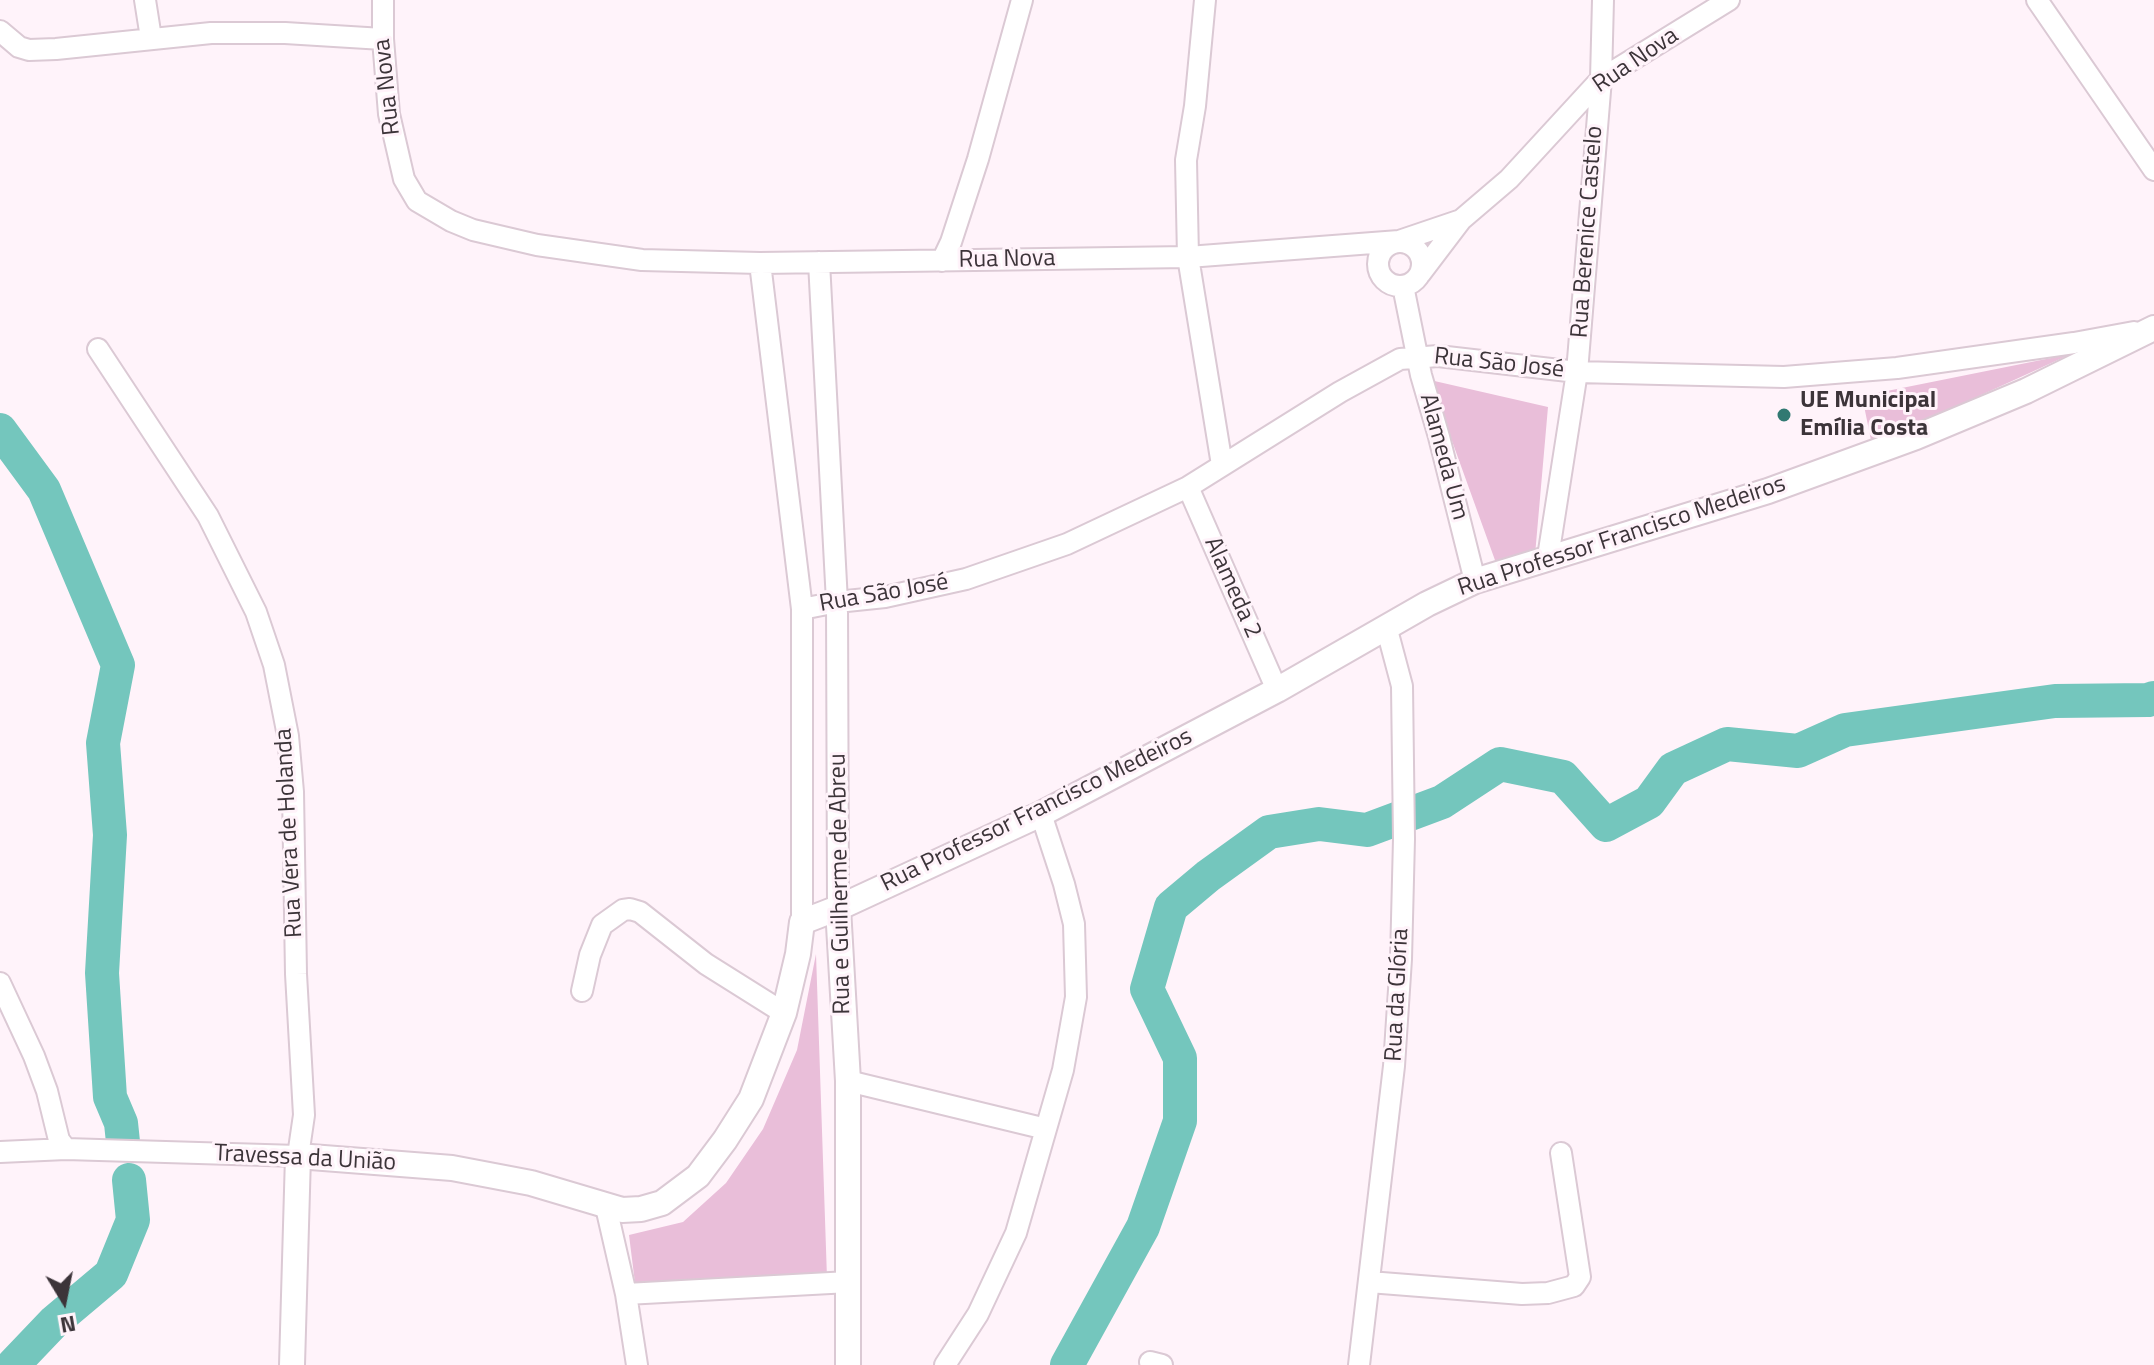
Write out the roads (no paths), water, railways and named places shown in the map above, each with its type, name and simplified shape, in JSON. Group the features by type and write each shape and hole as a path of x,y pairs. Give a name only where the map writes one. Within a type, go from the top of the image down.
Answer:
{"street":[{"path":"145,0 151,38"},
{"name":"Rua Nova","path":"383,0 385,83 395,148 404,179 417,201 473,230 577,252 642,260 760,263 1188,257 1399,241 1461,220 1509,179 1601,79 1729,0"},
{"path":"942,261 978,159 1022,0"},
{"path":"1205,0 1195,106 1186,160 1188,257 1222,465"},
{"name":"Rua Berenice Castelo","path":"1548,557 1577,372 1601,79 1603,0"},
{"path":"2037,0 2154,170"},
{"path":"0,31 11,42 29,50 252,32 383,39"},
{"path":"1357,244 1389,284 1403,286 1416,280 1461,220"},
{"path":"1380,273 1379,258 1382,252 1399,241 1419,253 1422,259 1420,274"},
{"name":"Rua e Guilherme de Abreu","path":"819,262 837,602 838,908 848,1081 848,1365"},
{"name":"Rua e Guilherme de Abreu","path":"606,1207 641,1209 662,1203 698,1176 751,1099 784,1013 798,954 802,922 802,609 760,263"},
{"name":"Alameda Um","path":"1403,286 1417,356 1475,581"},
{"name":"Rua São José","path":"802,609 926,589 1013,565 1121,521 1188,487 1373,372 1400,359 1438,356 1577,372 1784,377 1897,368 2074,343 2154,328"},
{"name":"Rua Professor Francisco Medeiros","path":"802,922 1041,814 1277,690 1386,626 1475,581 1768,491 1916,437 2026,391 2154,328"},
{"name":"Rua Vera de Holanda","path":"98,349 208,516 256,612 274,665 288,736 293,792 296,974 304,1115 298,1156 292,1365"},
{"name":"Alameda 2","path":"1188,487 1277,690"},
{"name":"Rua da Glória","path":"1359,1365 1398,1029 1404,839 1402,686 1386,626"},
{"path":"945,1365 978,1314 1016,1233 1063,1070 1070,1032 1076,997 1074,924 1041,814"},
{"path":"582,991 590,955 602,925 623,910 630,909 640,912 706,964 784,1013"},
{"path":"0,983 34,1056 47,1091 59,1140 66,1149"},
{"path":"848,1081 1046,1129"},
{"name":"Travessa da União","path":"0,1152 66,1149 298,1156 452,1168 531,1183 606,1207"},
{"path":"1369,1282 1522,1294 1548,1293 1574,1286 1580,1277 1561,1153"},
{"path":"606,1207 626,1294 637,1365"},
{"path":"626,1294 849,1282"}],"waterway":[{"path":"0,430 44,490 118,665 103,743 110,835 102,973 110,1097 121,1123 123,1142"},
{"path":"1067,1365 1143,1227 1180,1121 1180,1058 1147,989 1171,907 1269,832 1319,824 1367,830 1442,802 1500,764 1563,777 1606,825 1649,802 1673,769 1727,744 1798,751 1845,730 2055,701 2154,698"},
{"path":"13,1365 54,1322 111,1274 133,1220 129,1180"}],"place":[{"name":"UE Municipal Emília Costa","path":"1784,415"}]}
